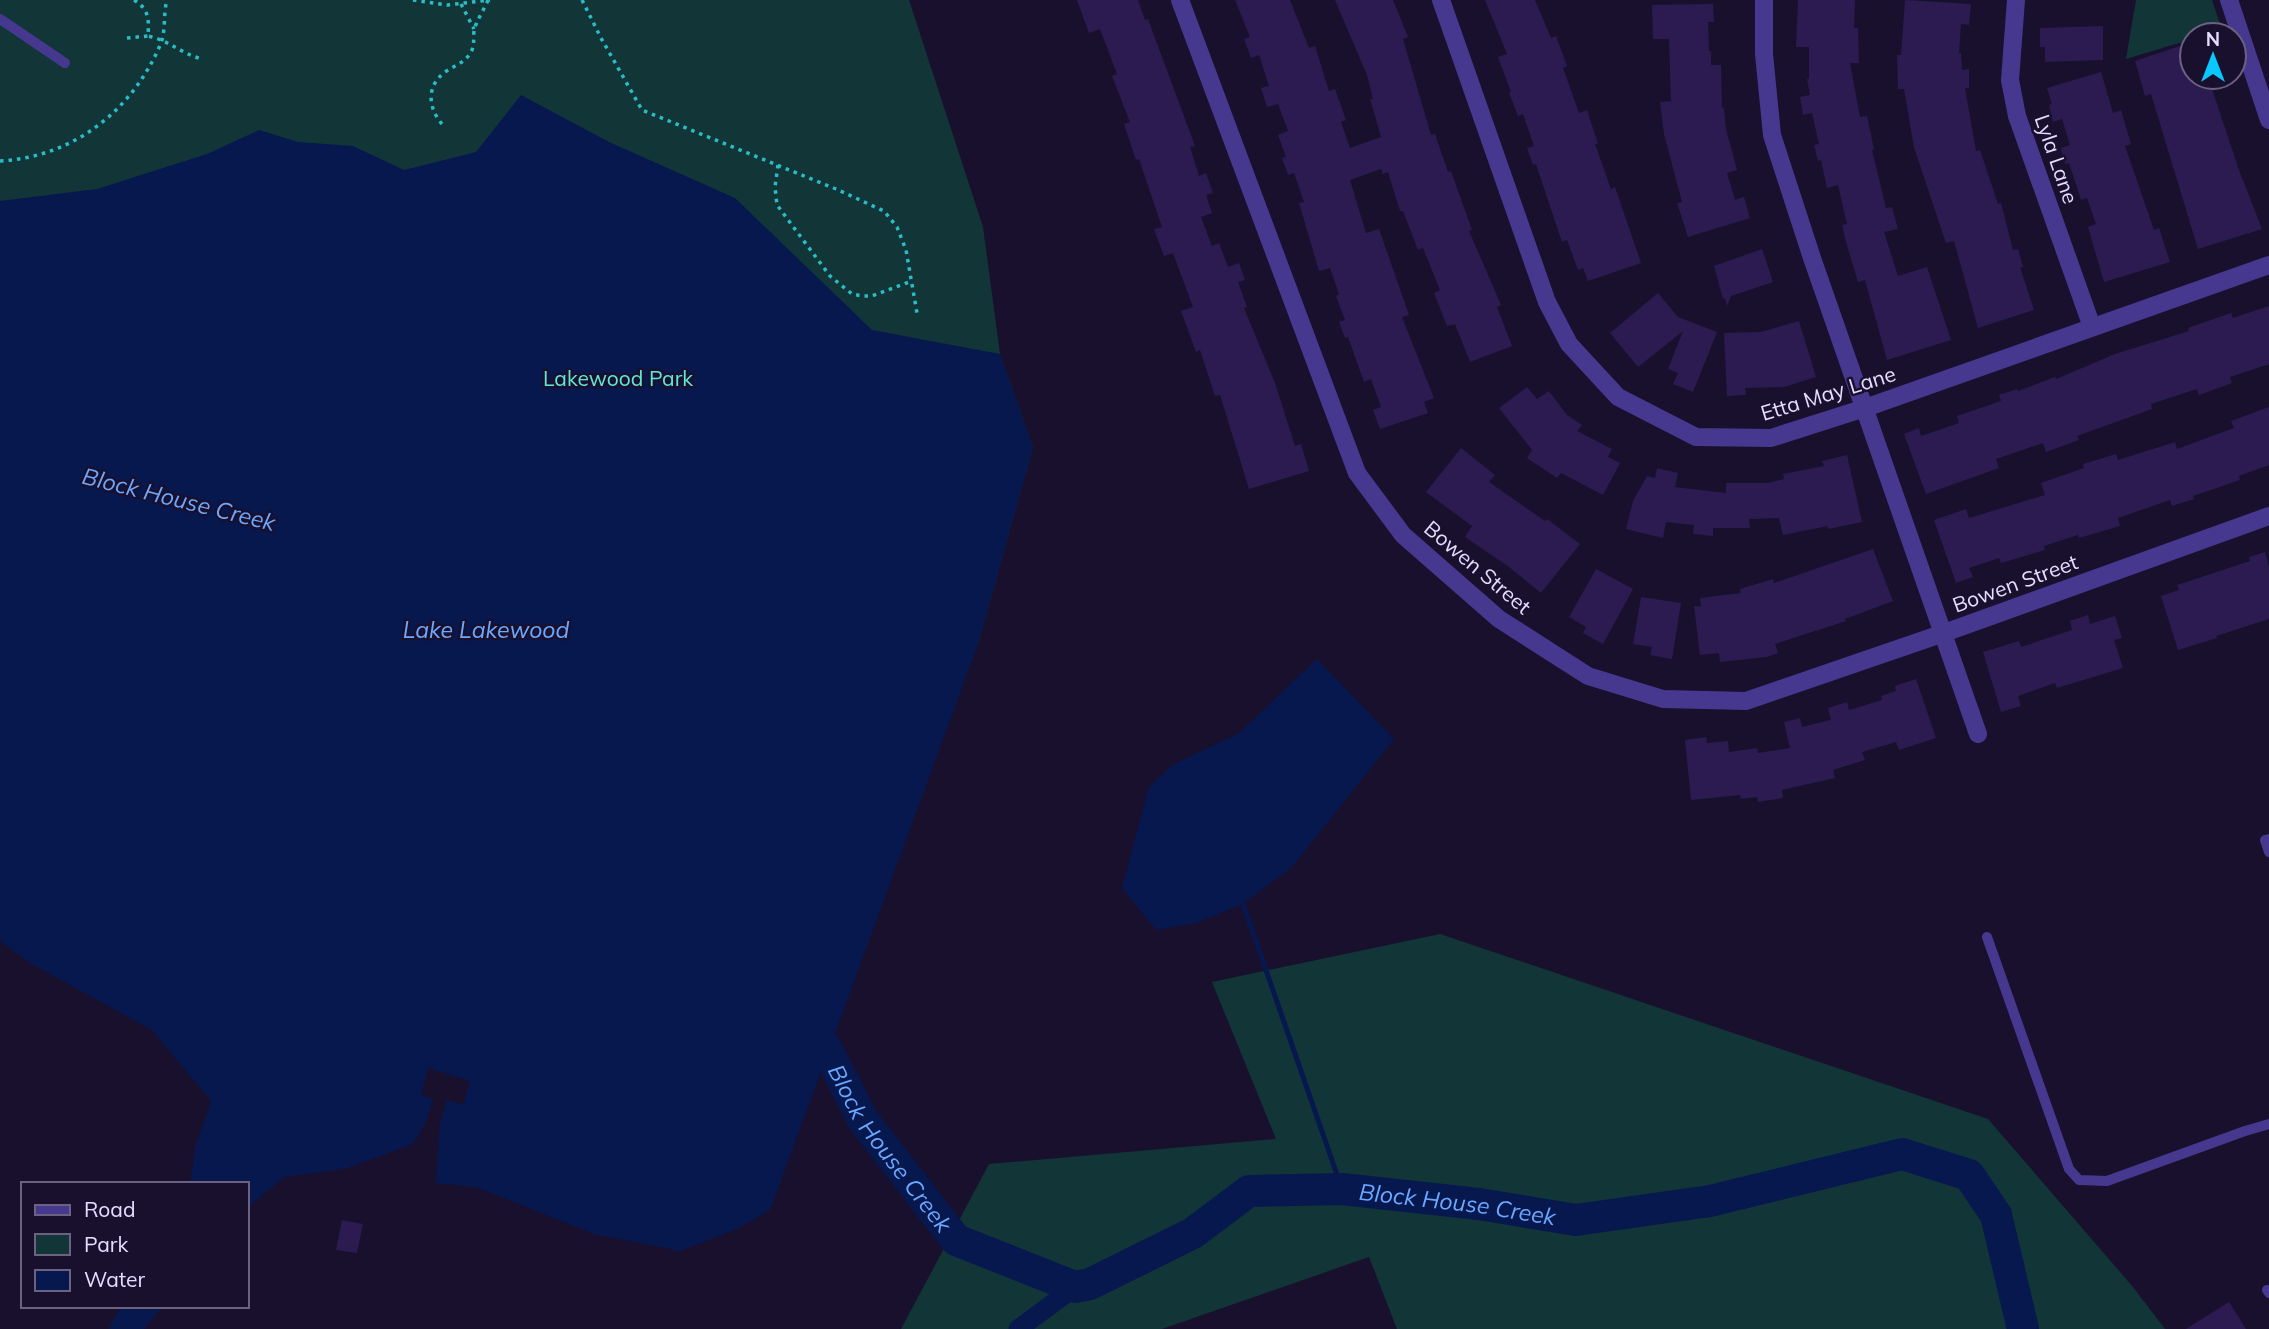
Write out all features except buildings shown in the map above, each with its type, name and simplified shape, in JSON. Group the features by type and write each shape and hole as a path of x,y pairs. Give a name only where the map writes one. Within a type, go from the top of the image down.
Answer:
{"street":[{"name":"Bowen Street","path":"1180,0 1357,473 1403,535 1499,619 1588,676 1663,699 1746,701 2269,516"},
{"name":"Etta May Lane","path":"1441,0 1547,302 1569,344 1618,397 1696,437 1771,438 1865,408 2269,265"},
{"path":"1764,0 1764,54 1772,135 1978,734"},
{"name":"Lyla Lane","path":"2016,0 2010,80 2017,116 2092,327"},
{"path":"2228,0 2269,120"}],"lane":[{"path":"0,19 65,63"},
{"path":"2269,839 2265,841 2269,852"},
{"path":"1987,937 2069,1169 2079,1181 2107,1181 2245,1130 2269,1124"}],"path":[{"path":"134,0 142,5 148,14 148,36"},
{"path":"0,161 33,157 53,150 101,124 125,102 146,72 162,39 167,0"},
{"path":"413,0 447,5 489,0"},
{"path":"442,124 435,116 430,98 444,73 466,60 470,54 474,47 474,29 489,0"},
{"path":"582,0 642,110 884,211 897,226 912,281 917,313"},
{"path":"461,4 474,29"},
{"path":"127,38 148,36 162,39 202,59"},
{"path":"778,165 775,187 777,205 830,276 852,294 862,296 872,296 912,281"}],"green space":[{"name":"Lakewood Park","path":"0,0 909,0 983,227 1000,354 1033,447 978,644 0,495"},
{"path":"2136,0 2212,0 2219,21 2178,21 2178,43 2126,59"},
{"path":"1440,934 1988,1119 2133,1287 2165,1329 1397,1329 1369,1257 1162,1329 901,1329 989,1164 1276,1139 1212,982"}],"water":[{"name":"Lake Lakewood","path":"521,95 609,142 735,198 872,330 1000,354 1033,447 978,644 770,1210 737,1229 680,1251 594,1234 476,1187 436,1183 442,1095 413,1144 348,1168 284,1177 248,1207 248,1182 190,1182 195,1148 211,1101 152,1030 30,963 0,941 0,201 97,189 207,154 259,130 298,142 353,146 404,170 476,152"},
{"path":"1317,659 1394,739 1292,867 1243,904 1196,923 1156,930 1122,888 1149,787 1172,765 1239,733"},
{"path":"120,1308 161,1308 144,1329 109,1329"}],"pier":[{"path":"428,1068 470,1081 463,1105 447,1100 436,1135 438,1108 422,1134 433,1099 421,1095"}],"waterway":[{"path":"1243,904 1342,1189"},
{"name":"Block House Creek","path":"805,1018 826,1048 863,1120 956,1240 1075,1287 1090,1284 1193,1233 1249,1191 1342,1189 1479,1204 1576,1220 1710,1201 1902,1154 1969,1175 1996,1215 2023,1329"},
{"path":"1018,1329 1075,1287"}]}
